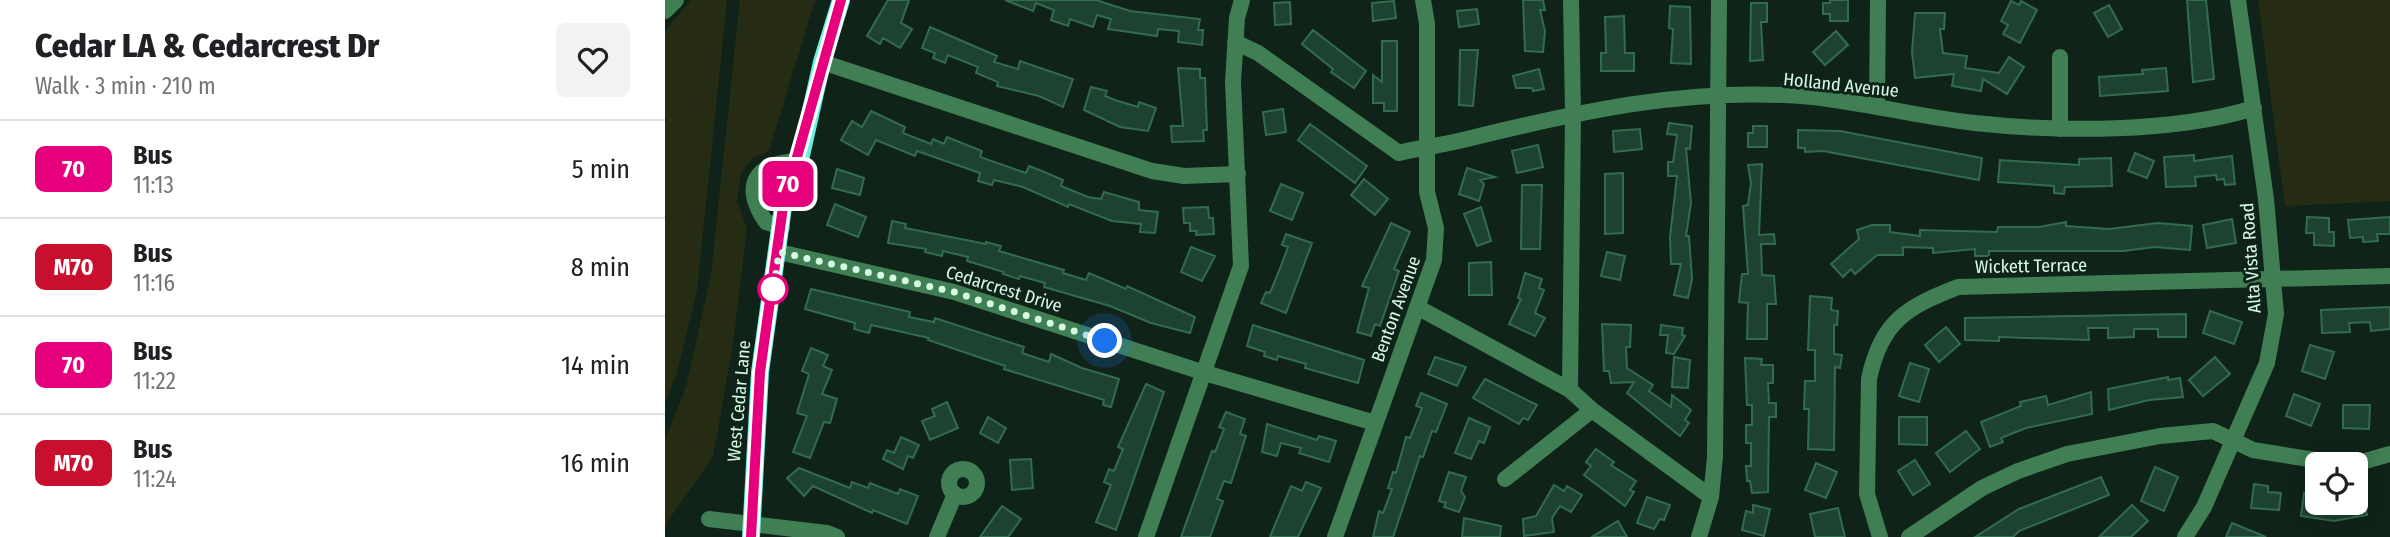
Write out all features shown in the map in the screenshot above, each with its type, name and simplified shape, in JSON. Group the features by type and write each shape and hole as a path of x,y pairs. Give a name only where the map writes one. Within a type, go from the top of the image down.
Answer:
{"main road":[{"name":"West Cedar Lane","path":"751,530 760,372 788,181 798,161 822,62 841,0"}],"street":[{"path":"665,11 675,0"},
{"path":"1146,537 1241,266 1233,82 1235,42 1242,0"},
{"name":"Benton Avenue","path":"1335,537 1437,245 1427,192 1427,24 1423,0"},
{"path":"1570,390 1573,113 1571,0"},
{"path":"1699,537 1711,497 1715,457 1719,0"},
{"path":"1877,107 1878,0"},
{"name":"Alta Vista Road","path":"2185,537 2204,507 2267,363 2276,314 2276,281 2238,0"},
{"path":"1235,42 1258,53 1385,146 1399,153 1427,145"},
{"path":"2060,57 2060,129"},
{"path":"822,62 1152,171 1184,176 1238,174"},
{"name":"Holland Avenue","path":"1427,145 1459,141 1573,113 1653,100 1718,97 1810,97 1973,122 2060,129 2146,125 2229,116 2253,108"},
{"path":"782,227 766,222 754,201 753,189 763,169 781,162 798,161"},
{"name":"Cedarcrest Drive","path":"779,252 954,292 1205,373 1375,423"},
{"name":"Wickett Terrace","path":"1880,537 1867,494 1869,379 1885,335 1898,318 1917,303 1958,287 2390,276"},
{"path":"1417,307 1570,390 1592,410 1711,497"},
{"path":"1505,479 1592,410"},
{"path":"1909,537 1982,488 2018,471 2067,454 2160,436 2213,430 2253,450 2334,463 2362,462 2390,454"},
{"path":"937,537 955,494"},
{"path":"709,519 751,530 837,537"}],"green space":[{"path":"691,0 727,0 697,291 676,376 665,401 665,31"},
{"path":"740,0 815,0 769,151 753,158 741,172 737,200 747,229 733,344 713,457 665,525 665,440 686,387 711,275"},
{"path":"2258,0 2390,0 2390,201 2285,206"}],"building":[{"path":"888,0 909,0 901,23 912,29 900,48 883,38 880,44 867,36"},
{"path":"1005,0 1096,0 1130,11 1200,19 1198,30 1203,30 1202,45 1178,42 1179,31 1158,29 1157,36 1108,29 1111,19 1097,15 1093,27 1070,19 1068,26 1051,20 1054,10 1036,3 1033,11"},
{"path":"1523,0 1543,0 1545,10 1540,10 1545,31 1543,52 1525,51"},
{"path":"1830,0 1848,0 1848,21 1830,21 1830,14 1823,14 1823,3 1830,3"},
{"path":"2187,0 2206,0 2214,79 2193,82"},
{"path":"1394,1 1396,18 1373,21 1372,3"},
{"path":"2011,1 2019,5 2021,1 2037,10 2020,43 2003,34 2008,25 2001,21"},
{"path":"1290,2 1291,24 1275,25 1274,3"},
{"path":"1751,3 1767,3 1767,22 1761,22 1763,60 1750,61"},
{"path":"2109,5 2122,29 2108,37 2094,13"},
{"path":"1670,6 1690,7 1691,64 1671,63 1673,29 1669,28"},
{"path":"1477,9 1479,24 1459,27 1457,11"},
{"path":"1915,13 1945,13 1944,29 1940,29 1943,53 1967,56 1965,68 1999,73 2009,57 2024,67 2007,94 1983,79 1981,91 1952,86 1954,74 1915,78 1912,52"},
{"path":"1624,16 1625,53 1634,53 1634,71 1601,71 1601,53 1606,53 1605,17"},
{"path":"930,27 997,56 994,62 1018,69 1020,61 1073,79 1063,107 1039,96 997,86 998,82 976,73 978,67 948,55 945,63 933,58 935,53 922,48"},
{"path":"1313,30 1366,71 1354,88 1331,72 1333,69 1302,44"},
{"path":"1836,31 1848,45 1825,65 1813,52"},
{"path":"1382,41 1397,41 1397,111 1384,111 1384,103 1373,103 1373,75 1382,82"},
{"path":"1460,50 1478,50 1473,106 1459,105"},
{"path":"1178,68 1200,69 1200,78 1205,78 1207,130 1203,130 1204,141 1172,142 1171,126 1183,126"},
{"path":"2166,68 2168,91 2100,96 2099,77 2143,74 2142,70"},
{"path":"1539,69 1544,89 1533,91 1532,88 1516,88 1513,76"},
{"path":"1091,87 1107,91 1105,96 1115,100 1138,107 1139,102 1156,108 1148,131 1120,127 1084,110"},
{"path":"1283,109 1286,132 1266,135 1263,112"},
{"path":"871,111 905,127 903,133 931,144 933,139 944,144 947,137 982,151 980,157 1026,173 1029,166 1042,171 1063,180 1061,186 1088,197 1101,199 1104,192 1139,202 1139,210 1158,212 1155,233 1140,232 1141,224 1112,221 1069,204 1068,207 1023,187 994,180 992,185 978,181 980,173 917,151 915,156 876,140 868,155 841,140 852,121 862,127"},
{"path":"1669,123 1692,126 1690,149 1686,148 1691,203 1686,236 1689,236 1692,279 1688,298 1674,295 1681,264 1671,264 1670,237 1677,176 1668,176 1668,162 1673,162 1677,135 1667,134"},
{"path":"1310,124 1367,166 1355,183 1298,140"},
{"path":"1753,126 1767,126 1767,147 1748,147 1748,133 1753,133"},
{"path":"1640,129 1642,149 1614,152 1613,131"},
{"path":"1798,130 1840,131 1982,158 1979,180 1823,151 1805,152 1805,148 1798,148"},
{"path":"1538,145 1543,167 1517,173 1512,151"},
{"path":"2135,153 2154,161 2147,178 2128,171"},
{"path":"2194,155 2194,161 2232,156 2235,184 2225,185 2224,179 2217,180 2216,175 2195,177 2196,186 2166,187 2164,157"},
{"path":"2111,158 2112,186 2065,187 2064,194 2054,193 2054,186 1998,182 2000,160 2079,165 2079,159"},
{"path":"1762,164 1759,235 1774,234 1775,244 1761,244 1762,275 1774,276 1776,304 1767,304 1767,339 1747,339 1748,303 1739,302 1742,274 1748,274 1743,206 1748,205 1751,183 1748,165"},
{"path":"1467,168 1495,177 1480,180 1484,184 1479,201 1459,194"},
{"path":"837,169 864,178 860,195 832,188"},
{"path":"1623,173 1623,233 1605,234 1605,174"},
{"path":"1364,179 1388,199 1375,215 1351,195"},
{"path":"1281,184 1303,193 1292,220 1270,211"},
{"path":"1522,185 1542,185 1540,249 1521,249"},
{"path":"835,204 866,217 858,237 827,225"},
{"path":"1208,207 1209,218 1213,218 1214,234 1196,235 1197,231 1190,231 1190,223 1184,223 1183,208"},
{"path":"1481,207 1491,241 1477,246 1464,214"},
{"path":"2307,217 2329,218 2329,232 2334,232 2334,246 2314,245 2314,233 2306,233"},
{"path":"2390,217 2390,234 2377,234 2378,241 2363,242 2363,237 2350,238 2348,220"},
{"path":"2232,219 2236,243 2207,248 2203,225"},
{"path":"892,221 906,224 905,228 1001,246 999,251 1064,270 1063,273 1086,280 1089,273 1126,289 1127,286 1195,317 1190,333 1151,323 1110,306 1044,287 1045,283 1003,274 1004,272 967,261 968,257 943,251 942,256 925,252 926,249 888,243"},
{"path":"2066,222 2066,226 2109,229 2158,223 2192,226 2190,250 2155,247 2123,251 1989,251 1989,256 1975,256 1975,249 1933,253 1933,248 1903,247 1903,255 1877,255 1855,274 1851,269 1843,277 1831,264 1859,239 1857,230 1872,225 1890,225 1890,232 1920,236 1920,230 1997,232 1998,227 2039,227"},
{"path":"1391,223 1410,232 1394,269 1399,271 1380,326 1375,324 1371,336 1357,332 1369,288 1362,286"},
{"path":"1286,234 1312,243 1286,313 1261,303 1266,292 1270,293 1288,247 1282,245"},
{"path":"1191,247 1215,256 1202,281 1181,272"},
{"path":"1607,252 1625,256 1620,280 1601,276"},
{"path":"1491,262 1492,295 1469,295 1469,263"},
{"path":"1525,273 1542,279 1539,288 1544,290 1535,313 1545,318 1535,336 1509,324 1521,299 1518,298"},
{"path":"811,289 910,312 909,317 934,322 935,318 1024,347 1022,353 1049,362 1051,354 1082,368 1119,379 1111,407 1103,405 1104,400 1004,369 1005,366 928,340 929,338 871,325 869,333 854,329 855,323 805,309"},
{"path":"1810,296 1832,298 1831,310 1838,311 1837,325 1834,325 1834,354 1842,355 1840,368 1835,367 1834,450 1808,449 1809,409 1804,409 1805,381 1815,381 1815,350 1808,350"},
{"path":"2390,307 2390,329 2371,331 2370,322 2349,323 2350,332 2322,333 2321,310"},
{"path":"2210,311 2242,322 2234,344 2203,333"},
{"path":"2186,314 2186,337 2158,337 2158,329 2134,329 2134,337 2108,338 2108,328 2088,328 2089,340 1999,337 1999,341 1965,340 1965,318"},
{"path":"1602,324 1631,325 1630,347 1626,347 1627,368 1653,385 1649,391 1671,407 1672,395 1691,410 1685,420 1689,423 1680,436 1627,393 1634,382 1611,383 1609,371 1604,371"},
{"path":"1253,325 1364,360 1358,383 1305,368 1306,364 1278,356 1277,360 1264,356 1265,352 1247,346"},
{"path":"1661,325 1683,328 1682,335 1685,336 1674,354 1666,353 1668,335 1660,335"},
{"path":"1946,327 1960,344 1939,362 1925,345"},
{"path":"2310,345 2334,352 2325,379 2302,371"},
{"path":"811,348 828,355 823,366 832,370 822,394 837,399 830,423 824,422 810,458 793,452 807,416 797,413 809,374 802,371"},
{"path":"1435,357 1466,367 1457,386 1428,374"},
{"path":"1674,357 1690,360 1688,388 1672,387"},
{"path":"2215,357 2230,374 2203,396 2189,380"},
{"path":"1745,358 1762,359 1761,365 1773,365 1773,383 1768,383 1769,403 1776,403 1776,417 1769,417 1768,492 1752,493 1750,481 1747,481 1746,466 1751,466 1751,443 1746,443 1746,425 1752,425 1752,405 1747,405"},
{"path":"1910,363 1929,369 1919,402 1899,396"},
{"path":"2168,377 2168,380 2180,378 2183,397 2149,400 2109,410 2108,389"},
{"path":"1485,379 1537,405 1528,420 1523,418 1519,424 1473,398"},
{"path":"1146,384 1164,392 1116,530 1096,522 1111,485 1104,482 1109,469 1114,471 1123,449 1118,447"},
{"path":"2091,392 2092,414 2026,428 2001,438 2003,442 1990,447 1981,422 2021,406 2020,402 2046,396 2048,405"},
{"path":"1421,393 1447,404 1436,432 1432,431 1423,457 1420,456 1393,537 1373,537 1379,511 1383,513 1392,489 1388,488 1393,472 1396,473 1406,437 1410,438 1422,408 1416,406"},
{"path":"2294,394 2320,404 2311,426 2286,416"},
{"path":"947,402 958,428 930,440 922,421 935,416 932,409"},
{"path":"2343,405 2370,405 2369,429 2343,428"},
{"path":"1226,412 1245,419 1240,434 1246,436 1231,483 1224,481 1217,499 1223,501 1210,537 1181,537 1212,451 1215,452 1224,429 1219,427"},
{"path":"988,417 1006,428 998,443 980,433"},
{"path":"1899,417 1927,417 1927,445 1899,444"},
{"path":"1469,418 1490,427 1484,443 1479,441 1471,459 1455,453"},
{"path":"1267,424 1317,440 1319,436 1336,441 1329,462 1299,453 1301,448 1281,443 1277,456 1262,452"},
{"path":"1966,431 1980,449 1950,472 1936,453"},
{"path":"901,437 919,445 913,458 908,456 903,469 883,459 887,450 894,453"},
{"path":"1596,449 1614,462 1611,465 1636,481 1630,490 1634,492 1625,506 1584,475 1591,466 1586,462"},
{"path":"1031,459 1033,488 1012,490 1010,460"},
{"path":"1915,460 1930,484 1913,495 1898,471"},
{"path":"1816,463 1837,472 1826,498 1805,490"},
{"path":"2155,467 2178,477 2164,511 2141,501"},
{"path":"799,468 850,488 852,482 868,488 870,483 898,494 900,489 918,496 907,524 873,510 872,513 813,486 804,496 787,478"},
{"path":"1449,472 1466,477 1461,491 1465,497 1459,512 1444,507 1446,503 1439,501"},
{"path":"2101,477 2109,495 2019,531 2013,537 1975,537 2019,509"},
{"path":"1306,482 1321,488 1298,537 1270,537 1291,486 1302,491"},
{"path":"2254,484 2268,486 2268,492 2281,493 2279,510 2251,508"},
{"path":"1554,485 1564,491 1567,486 1582,495 1571,512 1560,506 1552,518 1554,532 1524,536 1523,519 1536,516"},
{"path":"2304,493 2305,515 2367,515 2334,521 2301,516"},
{"path":"1647,497 1670,505 1664,520 1660,519 1654,529 1637,523"},
{"path":"1753,505 1770,509 1764,536 1742,530 1746,511 1753,513"},
{"path":"2132,505 2148,521 2131,537 2099,537"},
{"path":"1002,506 1021,519 1008,537 980,537"},
{"path":"1838,508 1845,537 1815,537 1810,514"},
{"path":"1464,518 1501,526 1500,537 1462,537"},
{"path":"1618,521 1627,537 1592,537"},
{"path":"2232,523 2266,537 2226,537"}],"bus line":[{"name":"70","path":"751,537 760,372 779,252 783,207 788,181 798,161 822,62 841,0"}],"route":[{"path":"773,289 772,300 779,252 954,292 1105,341"}]}
